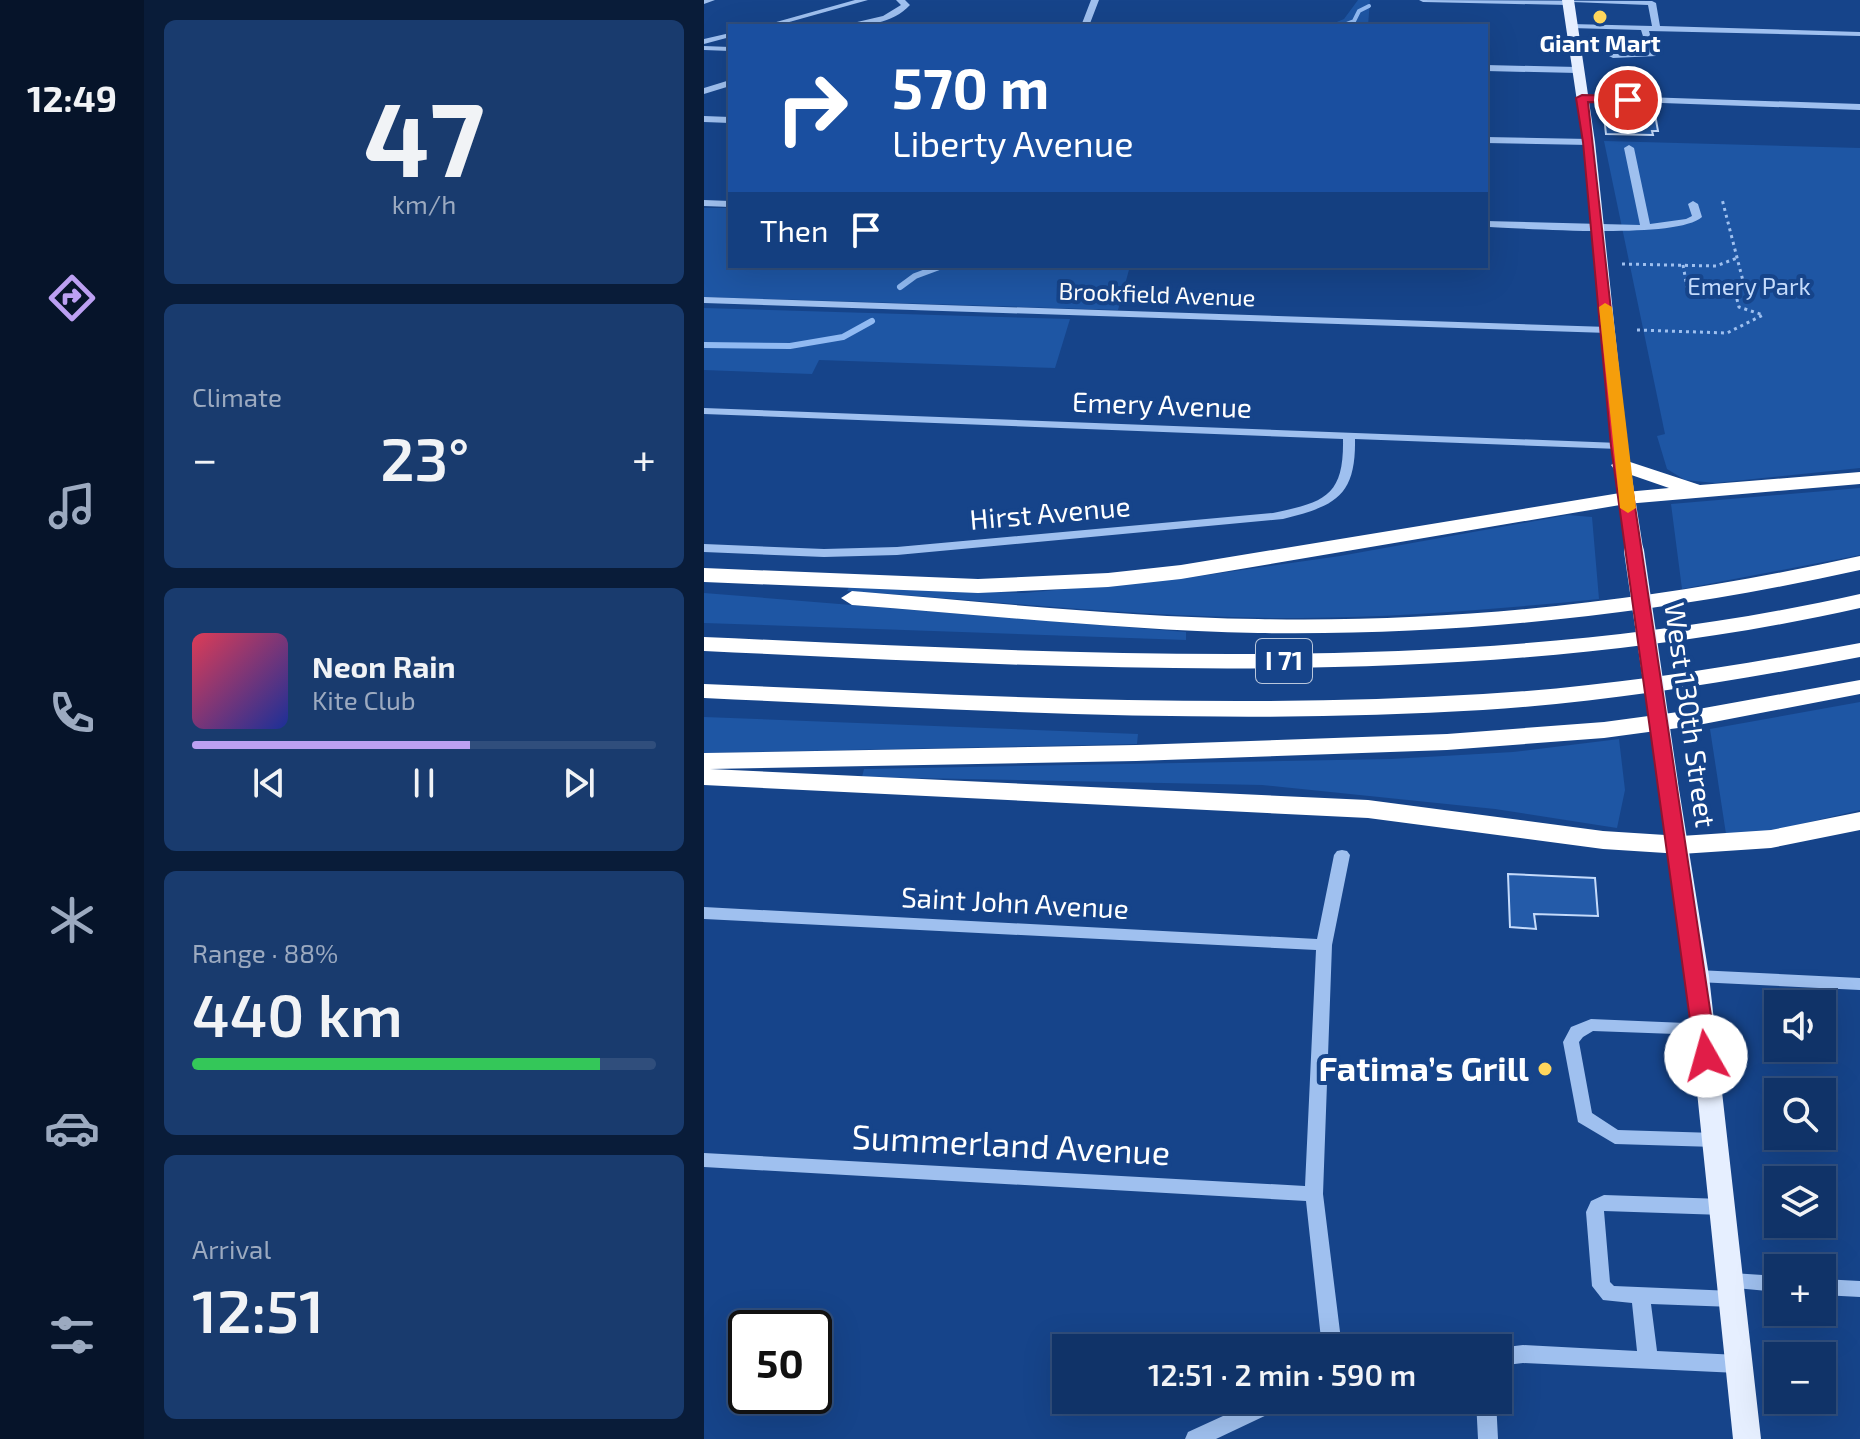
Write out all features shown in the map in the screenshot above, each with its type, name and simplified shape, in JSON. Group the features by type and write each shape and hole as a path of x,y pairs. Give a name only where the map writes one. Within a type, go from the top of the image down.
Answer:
{"highway":[{"path":"1620,456 1706,492"},
{"path":"704,575 978,586 1108,580 1194,570 1626,498 1860,478"},
{"path":"704,586 1130,620 1257,626 1346,625 1488,618 1595,608 1761,583 1860,563"},
{"name":"I 71","path":"704,644 1122,660 1350,660 1492,653 1591,644 1758,621 1860,601"},
{"name":"I 71","path":"704,691 1127,708 1381,707 1485,702 1604,691 1860,650"},
{"path":"704,761 1331,748 1493,740 1693,718 1860,687"},
{"path":"704,777 1270,802 1400,812 1676,845 1753,841 1823,831 1860,821"}],"main road":[{"name":"West 130th Street","path":"1568,1 1589,142 1620,456 1697,976 1747,1439"}],"street":[{"path":"704,2 711,0"},
{"path":"775,24 864,0"},
{"path":"851,24 892,17 906,5 900,0"},
{"path":"1086,24 1095,0"},
{"path":"1423,0 1652,3 1656,28"},
{"path":"1571,26 1860,34"},
{"path":"1613,56 1653,54 1644,28"},
{"path":"704,42 728,36"},
{"path":"704,48 728,49"},
{"path":"1488,68 1577,70"},
{"path":"704,91 728,84"},
{"path":"1582,98 1860,107"},
{"path":"704,119 728,120"},
{"path":"1488,140 1589,142"},
{"path":"1629,148 1646,228"},
{"path":"704,203 728,204"},
{"path":"1488,224 1646,228 1689,222 1697,217 1693,204"},
{"name":"Brookfield Avenue","path":"704,300 1608,330"},
{"name":"Emery Avenue","path":"704,411 1349,436 1620,456"},
{"name":"Hirst Avenue","path":"704,548 824,553 897,551 1273,517 1296,513 1321,502 1337,490 1347,476 1349,436"},
{"path":"1330,1334 1314,1194 1324,945 1342,855"},
{"name":"Saint John Avenue","path":"704,913 1324,945"},
{"path":"1697,976 1860,984"},
{"path":"1703,1029 1591,1025 1577,1032 1571,1042 1584,1117 1602,1131 1615,1137 1715,1140"},
{"name":"Summerland Avenue","path":"704,1160 1314,1194"},
{"path":"1723,1207 1604,1203 1597,1206 1601,1286 1610,1294 1641,1295 1764,1286"},
{"path":"1836,1288 1860,1289"},
{"path":"1641,1295 1648,1359"},
{"path":"1512,1355 1738,1364"},
{"path":"1195,1439 1249,1414"},
{"path":"1487,1414 1488,1439"}],"path":[{"path":"1637,330 1727,333 1763,315 1739,307 1734,288 1743,281 1722,199"},
{"path":"1622,264 1716,266 1737,258"},
{"path":"1683,265 1687,287 1719,289 1735,294"}],"green space":[{"path":"1358,0 1370,0 1368,24 1332,24 1344,19"},
{"name":"Emery Park","path":"1604,141 1860,148 1860,468 1715,483 1685,480 1667,469 1657,436 1665,434"},
{"path":"704,208 728,208 728,268 1129,268 1118,310 704,297"},
{"path":"704,308 1070,319 1055,368 819,360 812,374 704,370"},
{"path":"1860,488 1860,555 1682,589 1671,504"},
{"path":"1568,515 1592,517 1599,599 1413,614 1245,618 1131,613 847,591 849,587 1024,593 1193,577 1340,556"},
{"path":"704,593 1186,632 1186,640 704,623"},
{"path":"1860,702 1860,810 1751,836 1726,834 1710,729"},
{"path":"704,717 1138,734 1137,744 704,753"},
{"path":"1619,739 1625,790 1617,828 1495,809 1262,785 862,777 864,769 1391,759 1513,752"}],"building":[{"path":"1603,107 1654,109 1658,131 1652,131 1653,135 1606,134"},
{"path":"1508,874 1595,878 1598,916 1534,914 1536,929 1510,927"}],"waterway":[{"path":"1346,24 1354,21 1359,11 1369,6"},
{"path":"900,287 915,276 937,268"},
{"path":"704,345 790,346 843,337 872,321"}],"slow traffic":[{"path":"1605,307 1628,508"}],"place":[{"name":"Giant Mart","path":"1600,17"},
{"name":"Fatima’s Grill","path":"1545,1069"}],"route":[{"path":"1628,100 1582,98 1619,446 1706,1056"}]}
